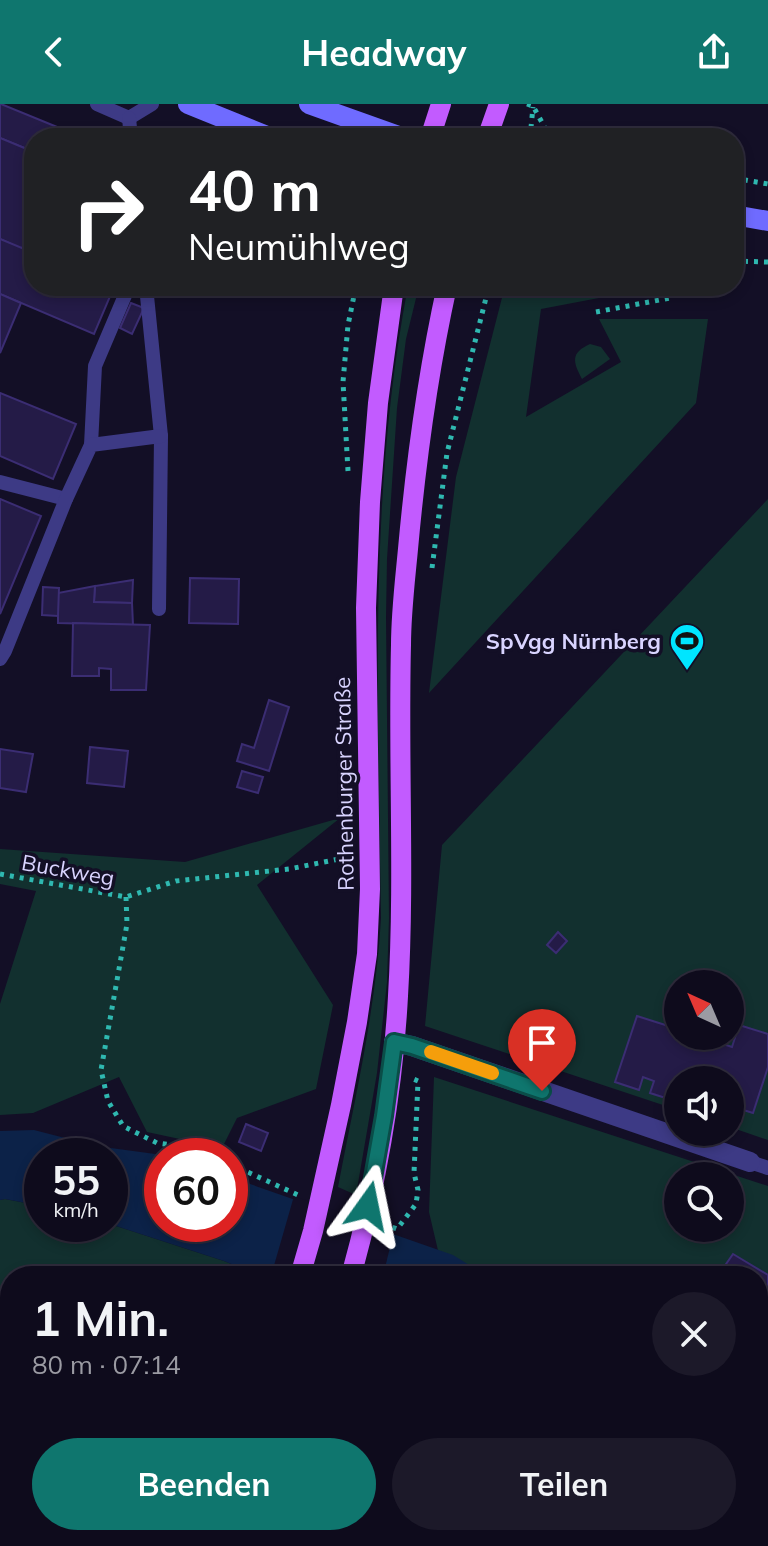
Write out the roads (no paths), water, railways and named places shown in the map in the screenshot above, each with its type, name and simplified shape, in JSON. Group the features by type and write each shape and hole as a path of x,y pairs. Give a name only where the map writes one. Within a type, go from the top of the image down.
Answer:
{"main road":[{"path":"188,104 247,128"},
{"path":"309,104 376,128"},
{"path":"433,128 441,104"},
{"path":"491,128 499,104"},
{"name":"Rothenburger Straße","path":"303,1266 330,1155 357,1022 369,925 366,631 369,525 378,403 393,296"},
{"path":"353,1266 403,1044 399,706 402,620 422,428 445,296"}],"street":[{"path":"403,1044 759,1165"}],"lane":[{"path":"97,104 129,118"},
{"path":"129,118 152,104"},
{"path":"129,118 130,128"},
{"path":"0,659 91,445 95,366 124,296"},
{"path":"147,296 161,436 159,609"},
{"path":"91,445 161,436"},
{"path":"0,482 66,499"}],"water":[{"path":"34,1130 65,1138 24,1138 24,1203 0,1200 0,1131"},
{"path":"128,1150 144,1152 144,1235 128,1230"},
{"path":"248,1183 453,1255 471,1266 236,1266 165,1242 248,1242"}],"place":[{"name":"SpVgg Nürnberg","path":"687,672"}]}
